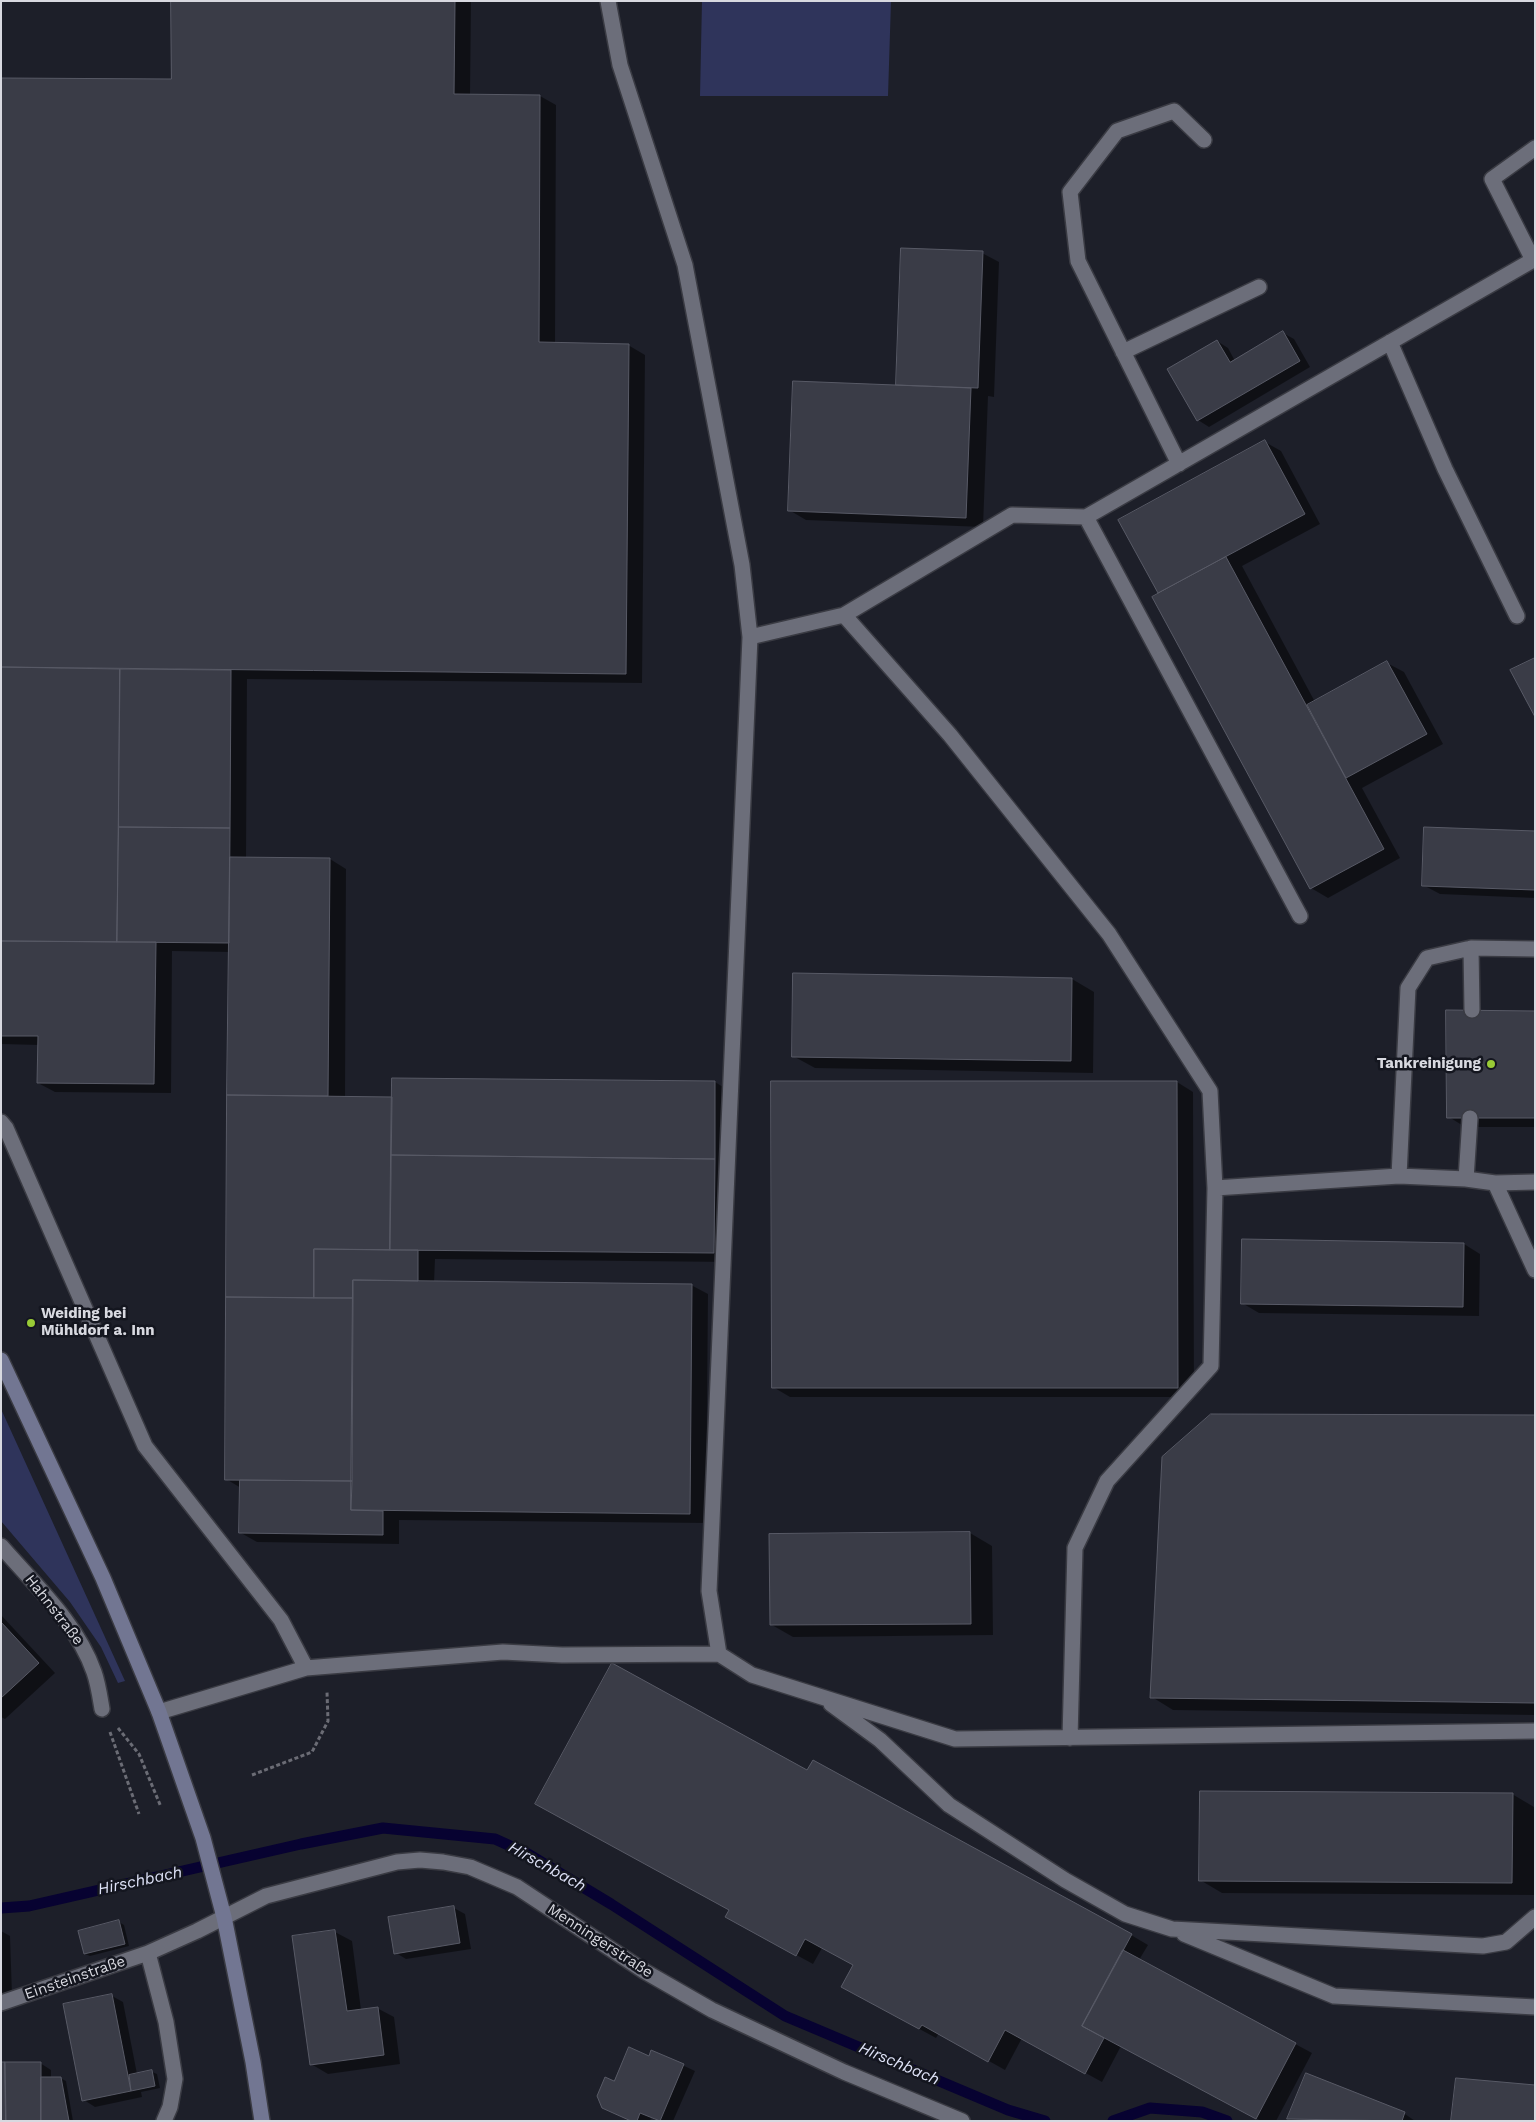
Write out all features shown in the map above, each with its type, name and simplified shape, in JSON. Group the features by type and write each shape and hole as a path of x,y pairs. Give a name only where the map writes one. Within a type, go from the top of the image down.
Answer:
{"main road":[{"path":"1,1360 103,1578 159,1712 203,1838 224,1917 253,2062 262,2121"}],"street":[{"path":"608,1 620,66 685,265 742,565 750,636 709,1591 719,1654"},
{"path":"1178,464 1078,261 1070,192 1117,131 1174,111 1204,140"},
{"path":"750,636 844,615 1012,515 1086,517 1533,260 1492,179 1535,148"},
{"path":"1123,352 1259,288"},
{"path":"1390,342 1445,469 1517,616"},
{"path":"1086,517 1300,916"},
{"path":"844,615 950,736 1109,934 1210,1091 1215,1188 1211,1366 1107,1481 1075,1548 1070,1738"},
{"path":"1399,1176 1408,988 1427,958 1471,948 1535,949"},
{"path":"1471,948 1472,1010"},
{"path":"1466,1180 1470,1118"},
{"path":"1,1122 10,1137 145,1446 281,1620 306,1668"},
{"path":"1215,1188 1399,1176 1495,1183 1535,1182"},
{"path":"1495,1183 1535,1270"},
{"name":"Hahnstraße","path":"1,1546 66,1621 84,1649 95,1673 102,1709"},
{"path":"159,1712 306,1668 503,1652 562,1655 719,1654 752,1675 956,1739 1535,1731"},
{"path":"819,1696 880,1740 948,1805 1065,1880 1125,1914 1172,1929 1334,1996 1535,2006"},
{"name":"Menningerstraße","path":"224,1917 266,1896 397,1862 420,1860 470,1867 517,1887 644,1971 712,2010 844,2072 962,2121"},
{"name":"Einsteinstraße","path":"1,2003 148,1953 224,1917"},
{"path":"1172,1929 1483,1946 1506,1942 1535,1917"},
{"path":"148,1953 166,2022 175,2079 170,2107 164,2121"}],"path":[{"path":"252,1774 312,1752 328,1721 325,1667"},
{"path":"102,1709 139,1754 162,1808"},
{"path":"102,1709 138,1814"}],"shaded area":[{"path":"702,1 891,1 888,96 700,96"},
{"path":"1,1409 125,1681 118,1683 101,1647 70,1602 1,1521"}],"building":[{"path":"171,1 455,1 454,94 540,95 539,342 629,344 626,674 1,667 1,78 171,79"},
{"path":"901,248 983,251 978,388 896,385"},
{"path":"1283,331 1300,361 1197,421 1167,369 1217,340 1230,362"},
{"path":"793,381 971,388 966,518 788,511"},
{"path":"1265,440 1305,514 1158,593 1118,520"},
{"path":"1226,557 1384,849 1310,889 1152,597"},
{"path":"1535,658 1535,717 1510,670"},
{"path":"1387,661 1427,734 1346,778 1307,705"},
{"path":"1,667 120,669 117,942 1,941"},
{"path":"120,669 231,670 230,828 119,827"},
{"path":"119,827 230,828 229,943 117,942"},
{"path":"1424,827 1535,831 1535,890 1422,886"},
{"path":"230,857 330,858 328,1096 227,1095"},
{"path":"1,941 156,942 154,1084 37,1083 38,1036 1,1036"},
{"path":"793,973 1072,978 1071,1061 792,1057"},
{"name":"Tankreinigung","path":"1446,1010 1535,1011 1535,1118 1447,1118"},
{"path":"392,1078 715,1081 715,1159 391,1155"},
{"path":"771,1081 1177,1081 1178,1388 772,1388"},
{"path":"227,1095 392,1097 390,1250 314,1249 314,1298 226,1297"},
{"path":"391,1155 715,1159 714,1253 390,1250"},
{"path":"1242,1239 1464,1243 1463,1307 1241,1304"},
{"path":"314,1249 418,1250 418,1281 353,1280 353,1298 314,1298"},
{"path":"353,1280 692,1284 690,1514 351,1510"},
{"path":"226,1297 353,1298 352,1481 225,1480"},
{"path":"1211,1414 1535,1415 1535,1703 1150,1698 1162,1457"},
{"path":"240,1480 352,1481 351,1510 383,1511 383,1535 239,1533"},
{"path":"970,1532 971,1624 770,1625 769,1534"},
{"path":"1,1622 39,1663 1,1698"},
{"path":"612,1663 807,1770 813,1760 1132,1934 1082,2026 1104,2038 1085,2074 1005,2030 988,2062 922,2025 919,2029 841,1987 853,1965 805,1939 796,1956 725,1917 729,1910 535,1804"},
{"path":"1200,1791 1513,1793 1512,1883 1199,1881"},
{"path":"454,1906 460,1943 394,1954 388,1917"},
{"path":"119,1920 125,1944 84,1954 78,1931"},
{"path":"335,1930 347,2011 378,2007 384,2055 310,2065 292,1936"},
{"path":"1123,1950 1296,2043 1256,2119 1082,2026"},
{"path":"112,1994 131,2091 82,2101 63,2004"},
{"path":"629,2047 649,2056 651,2050 684,2064 660,2121 640,2113 637,2121 631,2121 602,2108 597,2096 605,2077 614,2081"},
{"path":"1,2062 5,2062 6,2121 1,2121"},
{"path":"5,2062 41,2062 41,2121 6,2121"},
{"path":"152,2070 155,2086 131,2091 129,2075"},
{"path":"1306,2073 1405,2112 1402,2121 1287,2119"},
{"path":"41,2077 61,2077 69,2121 41,2121"},
{"path":"1456,2078 1535,2085 1535,2121 1451,2121"}],"waterway":[{"name":"Hirschbach","path":"1,1908 29,1906 301,1844 383,1828 495,1839 528,1854 611,1904 785,2016 1008,2110 1045,2121"},
{"name":"Hirschbach","path":"1113,2121 1150,2108 1202,2112 1227,2121"}],"place":[{"name":"Tankreinigung","path":"1491,1064"},
{"name":"Weiding bei Mühldorf a. Inn","path":"31,1323"}]}
